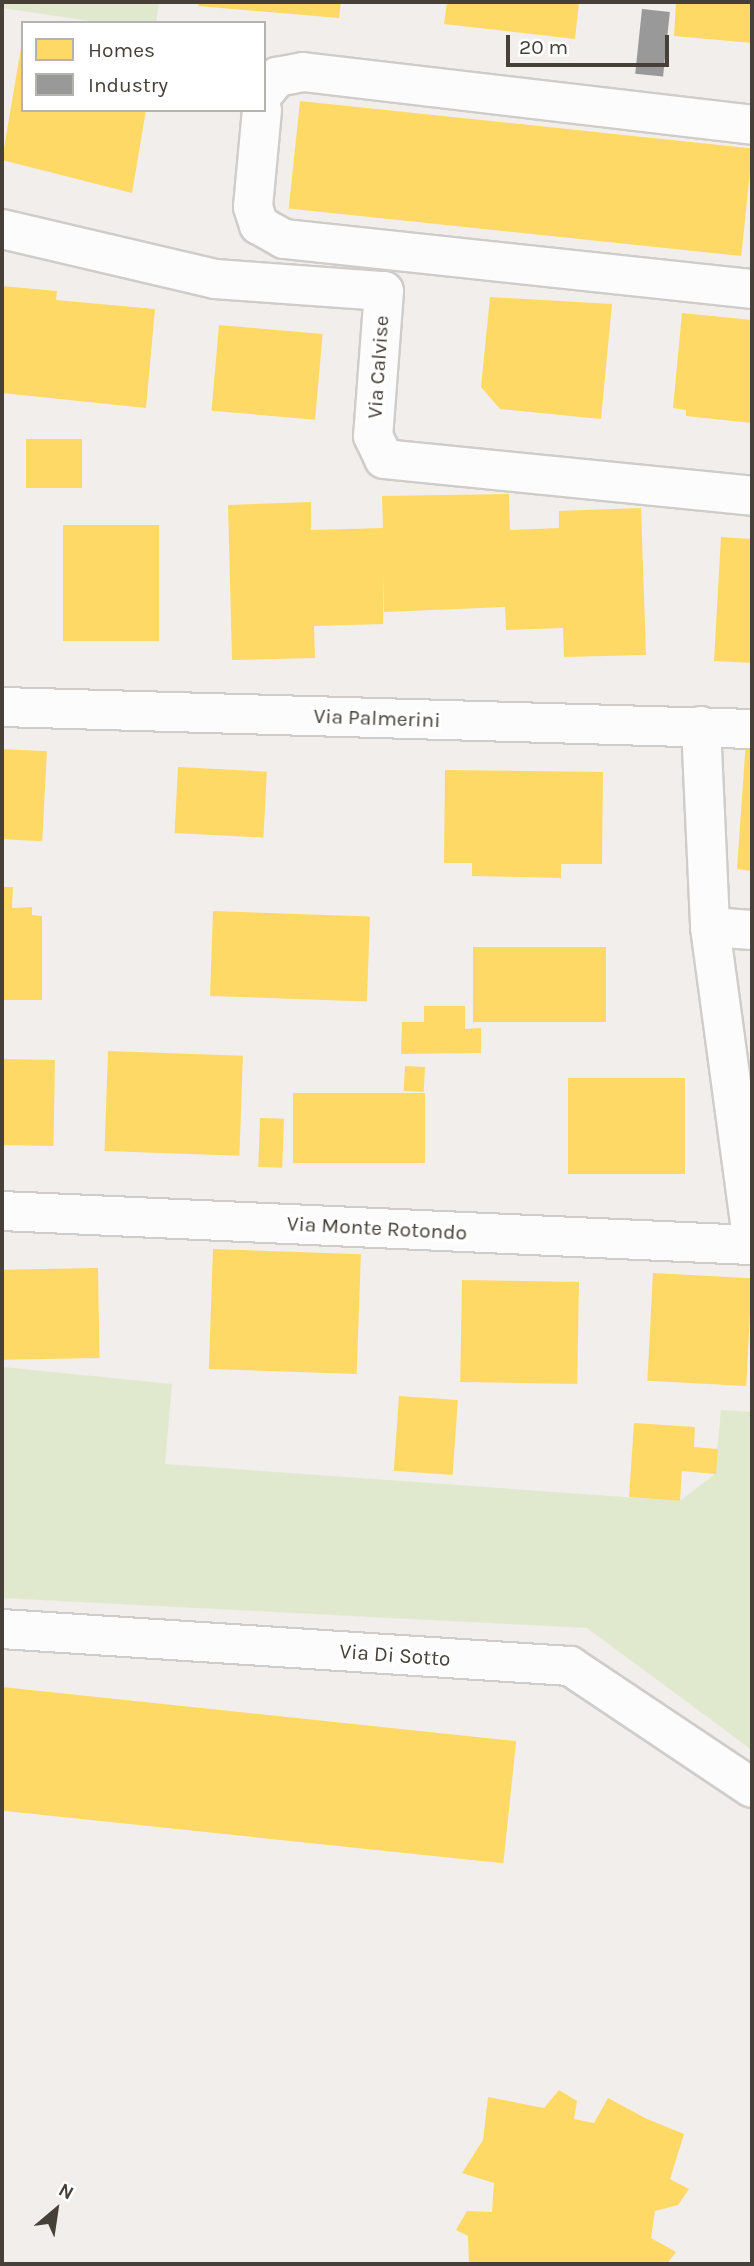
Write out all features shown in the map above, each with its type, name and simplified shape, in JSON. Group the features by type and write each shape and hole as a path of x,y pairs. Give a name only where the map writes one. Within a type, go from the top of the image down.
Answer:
{"street":[{"path":"266,91 277,77 303,72 752,125"},
{"path":"262,112 253,207 259,225 284,239 752,289"},
{"name":"Via Calvise","path":"2,229 215,279 384,291 373,436 384,459 752,496"},
{"name":"Via Palmerini","path":"2,707 752,729"},
{"path":"701,726 710,927 752,1236"},
{"path":"710,927 752,930"},
{"name":"Via Monte Rotondo","path":"2,1211 752,1245"},
{"name":"Via Di Sotto","path":"2,1629 570,1666 752,1788"}],"green space":[{"path":"2,2 159,2 156,21 90,21 2,8"},
{"path":"2,1367 172,1384 165,1464 680,1501 715,1474 721,1410 752,1412 752,1750 587,1628 2,1598"}],"building: Homes":[{"path":"199,2 341,2 339,18 198,6"},
{"path":"447,2 579,2 575,39 444,24"},
{"path":"676,2 752,2 752,43 674,36"},
{"path":"21,48 21,112 146,112 132,193 2,160"},
{"path":"300,101 752,149 741,256 289,208"},
{"path":"2,286 57,291 56,300 155,309 146,408 2,393"},
{"path":"490,297 612,304 601,419 500,409 481,387"},
{"path":"682,313 752,320 752,423 686,416 686,410 673,408"},
{"path":"219,325 323,334 315,420 212,411"},
{"path":"26,439 82,439 82,488 26,488"},
{"path":"509,494 510,530 559,528 559,511 641,508 646,655 564,657 563,628 506,630 505,607 384,612 384,574 383,624 314,626 315,658 232,660 228,505 311,502 311,530 383,528 382,496"},
{"path":"63,525 159,525 159,641 63,641"},
{"path":"721,537 752,539 752,663 714,661"},
{"path":"746,740 752,740 752,871 737,869"},
{"path":"2,749 47,751 42,841 2,839"},
{"path":"178,767 267,772 263,838 175,833"},
{"path":"445,770 603,772 602,864 561,864 561,878 472,876 472,863 444,863"},
{"path":"2,887 13,887 12,908 32,907 32,915 42,916 42,1000 2,1000"},
{"path":"213,911 370,916 367,1001 210,996"},
{"path":"473,947 606,947 606,1022 473,1022"},
{"path":"424,1006 465,1006 465,1029 481,1028 481,1053 401,1054 402,1022 424,1022"},
{"path":"108,1051 243,1056 239,1156 105,1151"},
{"path":"2,1059 55,1060 53,1146 2,1145"},
{"path":"405,1066 425,1067 424,1092 404,1091"},
{"path":"568,1078 685,1078 685,1174 568,1174"},
{"path":"293,1093 425,1093 425,1163 293,1163"},
{"path":"260,1118 284,1119 282,1168 258,1167"},
{"path":"213,1249 361,1254 357,1374 209,1369"},
{"path":"98,1268 100,1358 4,1360 2,1270"},
{"path":"653,1273 752,1278 746,1386 647,1381"},
{"path":"462,1280 579,1282 577,1384 460,1382"},
{"path":"399,1396 458,1400 453,1475 394,1471"},
{"path":"634,1423 695,1427 694,1447 718,1449 716,1474 682,1471 680,1501 629,1497"},
{"path":"2,1687 516,1741 503,1863 2,1811"},
{"path":"559,2090 577,2101 574,2119 594,2123 608,2098 647,2119 684,2134 670,2179 689,2189 678,2205 655,2211 651,2238 676,2252 667,2264 469,2264 468,2236 456,2230 467,2211 492,2212 494,2183 462,2173 483,2140 488,2097 544,2108"}],"building: Industry":[{"path":"642,9 670,12 663,77 635,74"}]}
